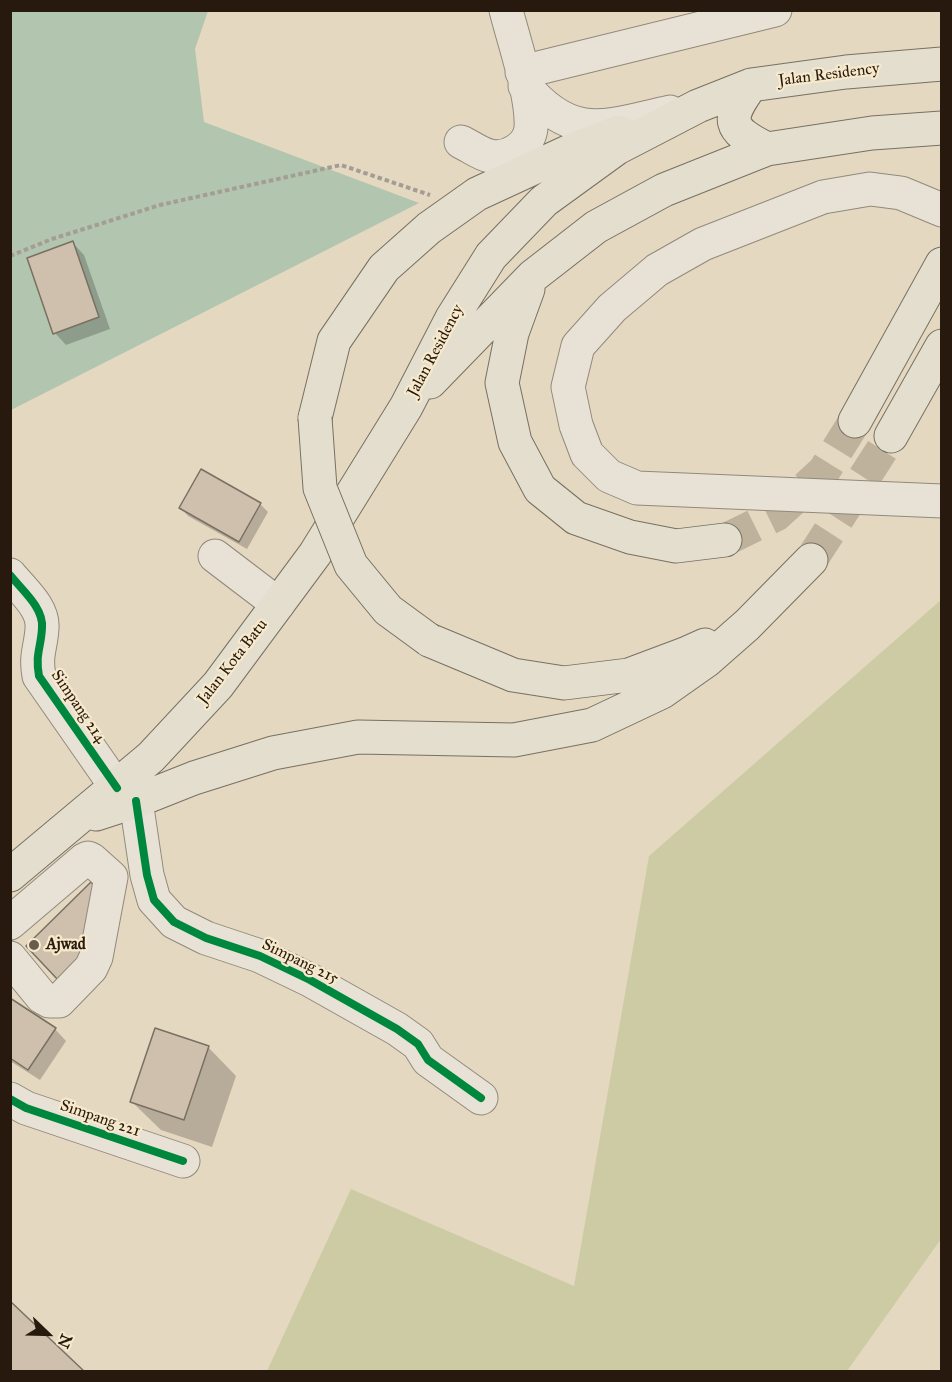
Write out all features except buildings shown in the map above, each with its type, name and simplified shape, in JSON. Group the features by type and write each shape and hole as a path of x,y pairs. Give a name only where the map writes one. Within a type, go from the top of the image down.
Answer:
{"main road":[{"name":"Jalan Residency","path":"406,407 452,318 491,256 544,201 617,148 684,109 751,85 846,72 941,63"},
{"path":"751,85 735,106 733,118 747,139 767,149"},
{"path":"684,109 570,151 477,194 429,228 384,268 334,341 315,418 320,488 351,565 388,610 429,640 513,675 564,683 629,675 685,654 747,625"},
{"name":"Jalan Residency","path":"406,407 533,276 596,227 664,190 767,149 872,133 942,129"},
{"path":"855,421 942,264"},
{"path":"533,276 512,333 502,383 515,442 540,489 576,518 630,537 676,546 725,540"},
{"path":"891,436 942,346"},
{"path":"883,370 917,389"},
{"name":"Jalan Kota Batu","path":"126,794 151,757 218,685 315,554 406,407"},
{"path":"10,875 77,820 126,794 194,778 273,753 358,737 514,740 592,725 662,692 706,661 747,625 811,560"}],"street":[{"path":"523,79 775,10"},
{"path":"461,142 489,156 505,157 521,147 531,131 530,110 512,12"},
{"path":"523,79 539,103 563,120 582,126 605,127 684,109"},
{"path":"942,210 901,193 870,189 823,197 703,244 657,270 612,308 578,346 568,387 576,425 587,454 609,476 637,488 942,501"},
{"path":"215,556 278,603"},
{"name":"Simpang 214","path":"10,575 39,610 43,626 36,659 39,676 126,794"},
{"name":"Simpang 215","path":"126,794 154,900 174,922 206,939 260,956 397,1029 418,1044 428,1060 481,1098"},
{"path":"10,922 88,858 111,877 96,957 91,968 59,1001 49,1001 42,996 10,958"},
{"name":"Simpang 221","path":"10,1099 26,1108 183,1161"}],"path":[{"path":"10,256 160,205 340,165 421,191"}],"shaded area":[{"path":"11,11 208,11 195,49 204,122 419,203 11,410"},
{"path":"941,600 941,1239 847,1371 267,1371 351,1189 574,1286 649,856"}],"tunnel":[{"path":"725,540 776,515 824,471 855,421"},
{"path":"811,560 891,436"}],"cycle path":[{"path":"10,575 40,613 42,621 39,676 117,788"},
{"path":"136,801 147,875 154,900 174,922 206,938 260,956 310,980 397,1029 418,1044 428,1060 481,1098"},
{"path":"10,1099 26,1108 183,1161"}],"place":[{"name":"Ajwad","path":"34,945"}]}
